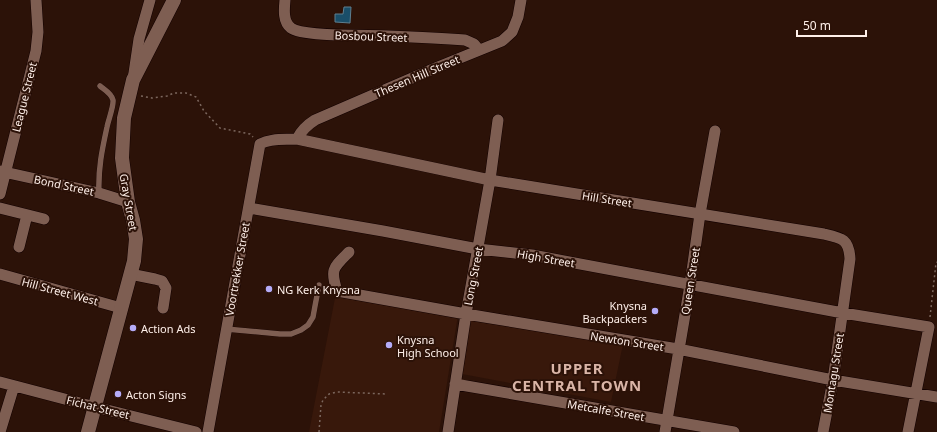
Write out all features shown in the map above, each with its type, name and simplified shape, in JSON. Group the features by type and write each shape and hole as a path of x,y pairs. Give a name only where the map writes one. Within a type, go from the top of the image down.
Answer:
{"street":[{"name":"League Street","path":"0,194 3,172 36,51 38,32 36,0"},
{"path":"133,80 139,39 150,0"},
{"name":"Gray Street","path":"88,432 134,260 136,240 134,220 128,202 122,158 124,118 133,80 174,0"},
{"name":"Bosbou Street","path":"285,0 284,13 286,21 296,31 320,34 465,40 474,44 479,50"},
{"name":"Thesen Hill Street","path":"297,139 305,127 315,120 502,41 512,32 518,16 521,0"},
{"name":"Long Street","path":"448,432 466,314 490,180 498,120"},
{"name":"Queen Street","path":"665,432 715,131"},
{"path":"260,144 272,140 297,139"},
{"name":"Hill Street","path":"297,139 490,180 837,237 844,241 850,250 843,313"},
{"name":"Voortrekker Street","path":"208,432 260,144"},
{"name":"Bond Street","path":"3,172 99,193 128,202"},
{"path":"0,208 44,220"},
{"name":"High Street","path":"249,208 478,248 532,255 843,313 929,326"},
{"path":"20,247 27,215"},
{"name":"Newton Street","path":"349,252 334,268 333,278 337,291 678,349 833,380 937,397"},
{"name":"Hill Street West","path":"0,274 121,308"},
{"path":"130,274 162,281 166,288 164,308"},
{"name":"Montagu Street","path":"824,432 843,313"},
{"path":"908,432 929,326"},
{"name":"Fichat Street","path":"0,382 196,432"},
{"name":"Metcalfe Street","path":"455,384 734,432"},
{"path":"0,432 14,386"}],"lane":[{"path":"99,193 100,160 113,100 109,93 100,86"},
{"path":"226,329 280,334 291,334 301,330 308,325 313,317 319,285"}],"path":[{"path":"129,95 152,98 167,96 174,93 186,93 196,97 204,111 220,128 250,134 260,144"},
{"path":"929,326 937,262"},
{"path":"319,432 321,405 323,400 329,394 337,392 387,394"}],"shaded area":[{"name":"Knysna High School","path":"336,293 458,315 439,432 309,432"},
{"name":"Knysna High School","path":"470,318 623,344 611,402 462,374"}],"water":[{"path":"344,7 351,7 350,23 335,22 335,14 343,14"}],"place":[{"name":"NG Kerk Knysna","path":"269,289"},
{"name":"Knysna Backpackers","path":"655,311"},
{"name":"Action Ads","path":"133,328"},
{"name":"Knysna High School","path":"389,345"},
{"name":"Acton Signs","path":"118,394"}],"district":[{"name":"UPPER CENTRAL TOWN","path":"577,376"}]}
